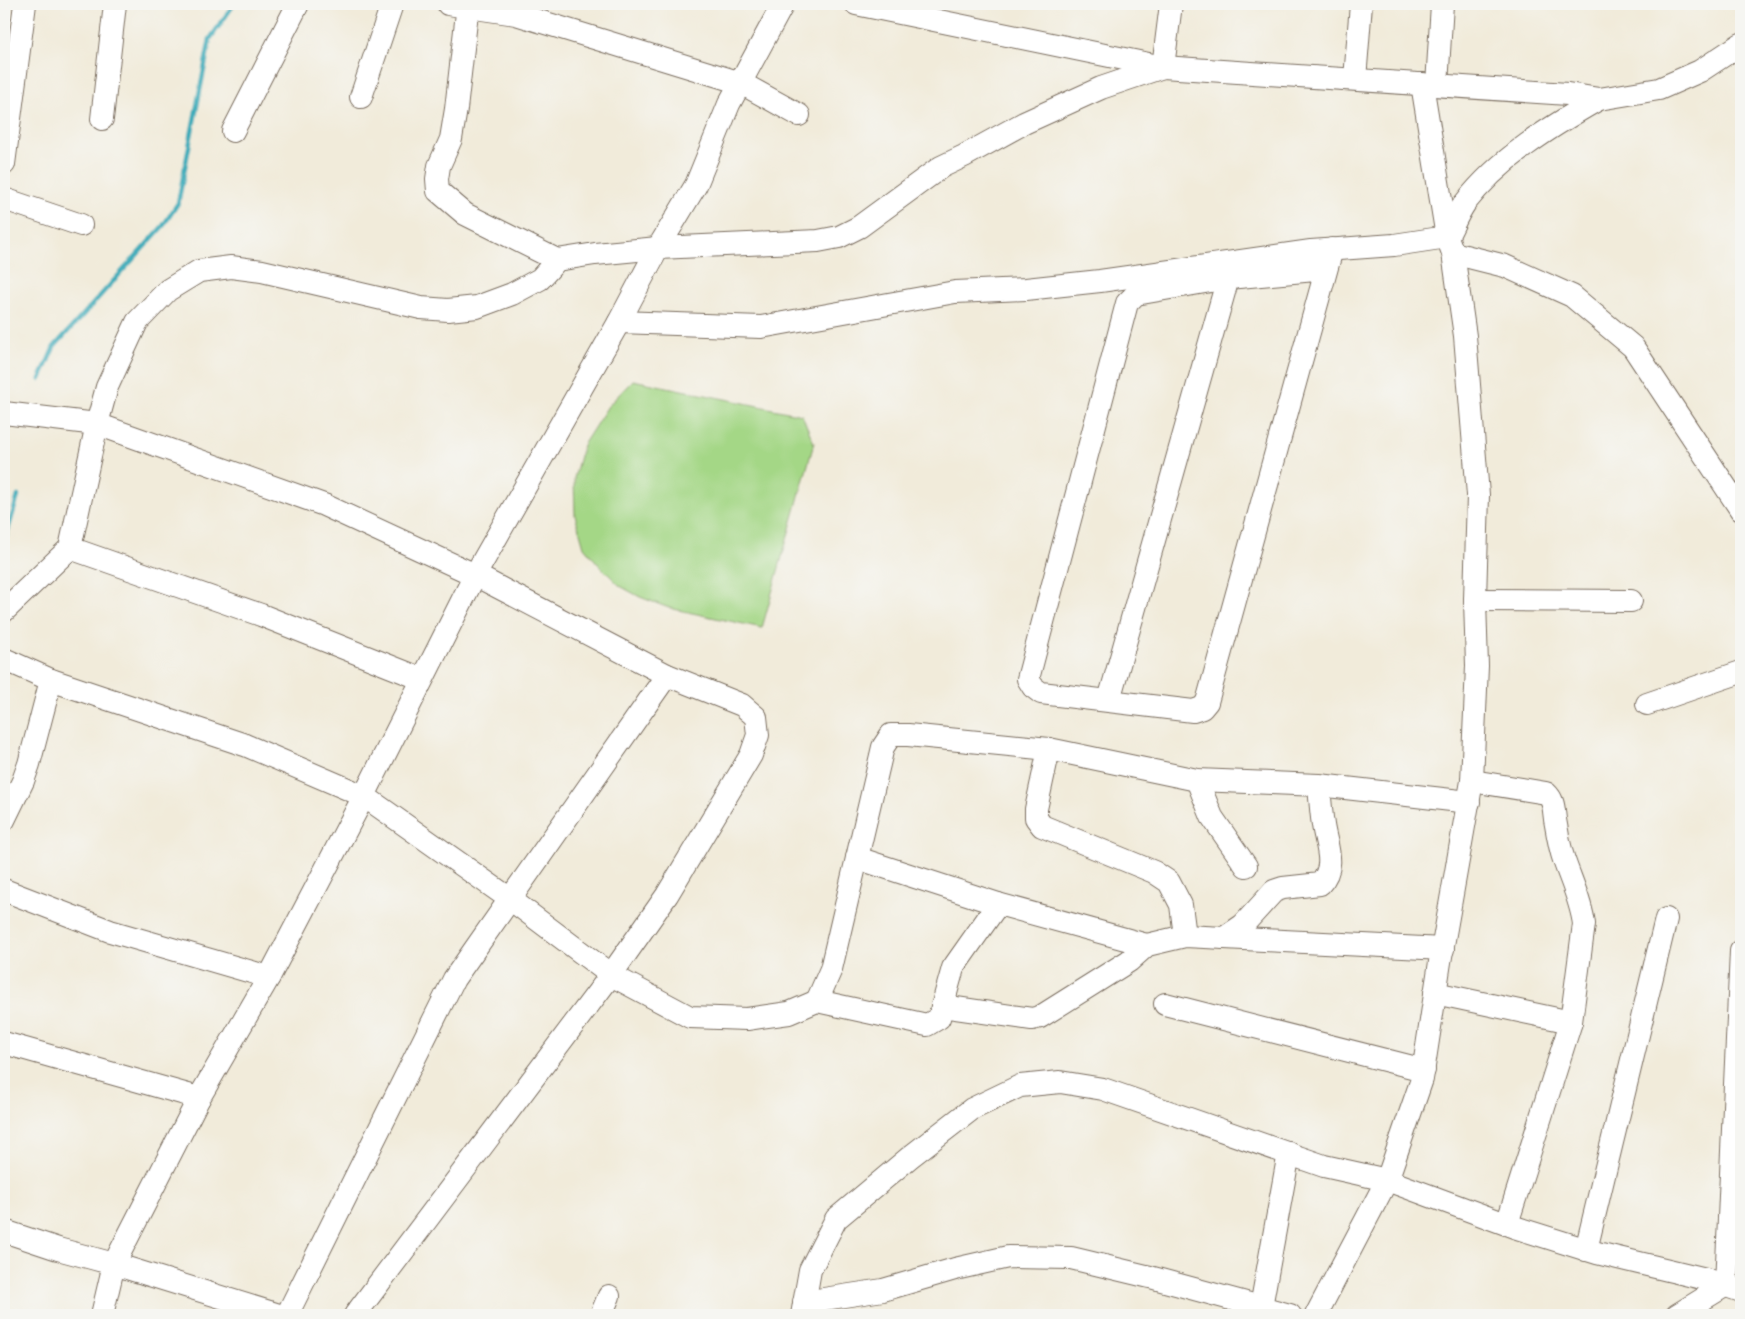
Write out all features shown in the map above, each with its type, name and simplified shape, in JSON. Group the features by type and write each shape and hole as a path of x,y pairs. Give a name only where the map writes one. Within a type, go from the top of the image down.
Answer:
{"street":[{"path":"4,164 25,4"},
{"path":"102,119 115,4"},
{"path":"233,131 298,4"},
{"path":"361,97 392,4"},
{"path":"102,1315 114,1264 199,1098 269,977 364,796 475,575 658,248 696,185 729,104 783,4"},
{"path":"856,4 1163,67 1568,94 1599,99 1659,89 1700,71 1741,44"},
{"path":"1163,67 1171,4"},
{"path":"1355,79 1360,4"},
{"path":"1316,1315 1387,1180 1422,1079 1442,949 1470,792 1477,666 1475,600 1478,495 1464,336 1429,84 1442,4"},
{"path":"799,115 741,83 519,9 461,5 456,110 451,139 439,166 438,191 465,214 557,260 658,248 818,241 839,237 859,228 941,167 1024,123 1101,88 1163,67"},
{"path":"1450,245 1464,204 1508,159 1561,121 1599,99"},
{"path":"4,199 81,225"},
{"path":"1329,259 1207,702 1202,708 1193,711 1041,693 1033,687 1028,679 1127,302 1136,294 1329,259 1394,245 1450,245 1505,266 1572,296 1633,347 1739,500"},
{"path":"618,322 761,327 955,292 1026,289 1100,281 1311,250 1329,259"},
{"path":"4,611 70,548 96,424 107,386 137,322 168,290 199,271 231,267 262,271 421,308 448,310 477,308 512,294 540,279 557,260"},
{"path":"1109,700 1228,278"},
{"path":"4,413 96,424 324,505 475,575 667,676 742,705 756,716 758,735 751,755 667,895 612,975 355,1315"},
{"path":"70,548 261,615 422,679"},
{"path":"1475,600 1631,601"},
{"path":"4,659 51,680 245,745 364,796 510,899 612,975 690,1017 747,1019 790,1013 817,1001 927,1024 939,1018 953,968 998,904"},
{"path":"1647,704 1741,672"},
{"path":"287,1315 454,979 667,676"},
{"path":"4,820 29,764 51,680"},
{"path":"817,1001 832,969 882,747 892,735 908,734 1049,749 1198,780 1470,792 1546,793 1554,803 1555,823 1563,858 1583,911 1584,924 1570,1022 1507,1224"},
{"path":"1049,749 1036,809 1036,818 1042,826 1154,872 1169,882 1181,905 1185,936"},
{"path":"1198,780 1212,817 1246,866"},
{"path":"1224,938 1244,925 1274,891 1283,888 1320,884 1326,877 1330,860 1323,827 1319,786"},
{"path":"858,858 998,904 1146,944 1185,936 1442,949"},
{"path":"4,890 110,930 269,977"},
{"path":"1586,1250 1666,919"},
{"path":"942,1006 1032,1018 1040,1017 1128,961 1146,944"},
{"path":"1733,1288 1741,951"},
{"path":"1435,993 1570,1022"},
{"path":"1165,1004 1424,1070"},
{"path":"4,1043 199,1098"},
{"path":"1290,1315 1150,1277 1071,1258 1008,1257 803,1309 810,1270 836,1219 910,1157 972,1109 1020,1086 1060,1082 1103,1088 1324,1166 1387,1180 1507,1224 1586,1250 1706,1279 1733,1288"},
{"path":"1261,1307 1289,1153"},
{"path":"4,1231 280,1315"},
{"path":"1677,1315 1733,1288"}],"green space":[{"path":"633,380 802,415 814,443 762,628 669,608 640,597 620,586 584,547 575,515 574,478 583,445 608,406"}],"waterway":[{"path":"40,379 54,347 163,226 178,203 210,39 234,4"},
{"path":"4,543 18,496"}]}
